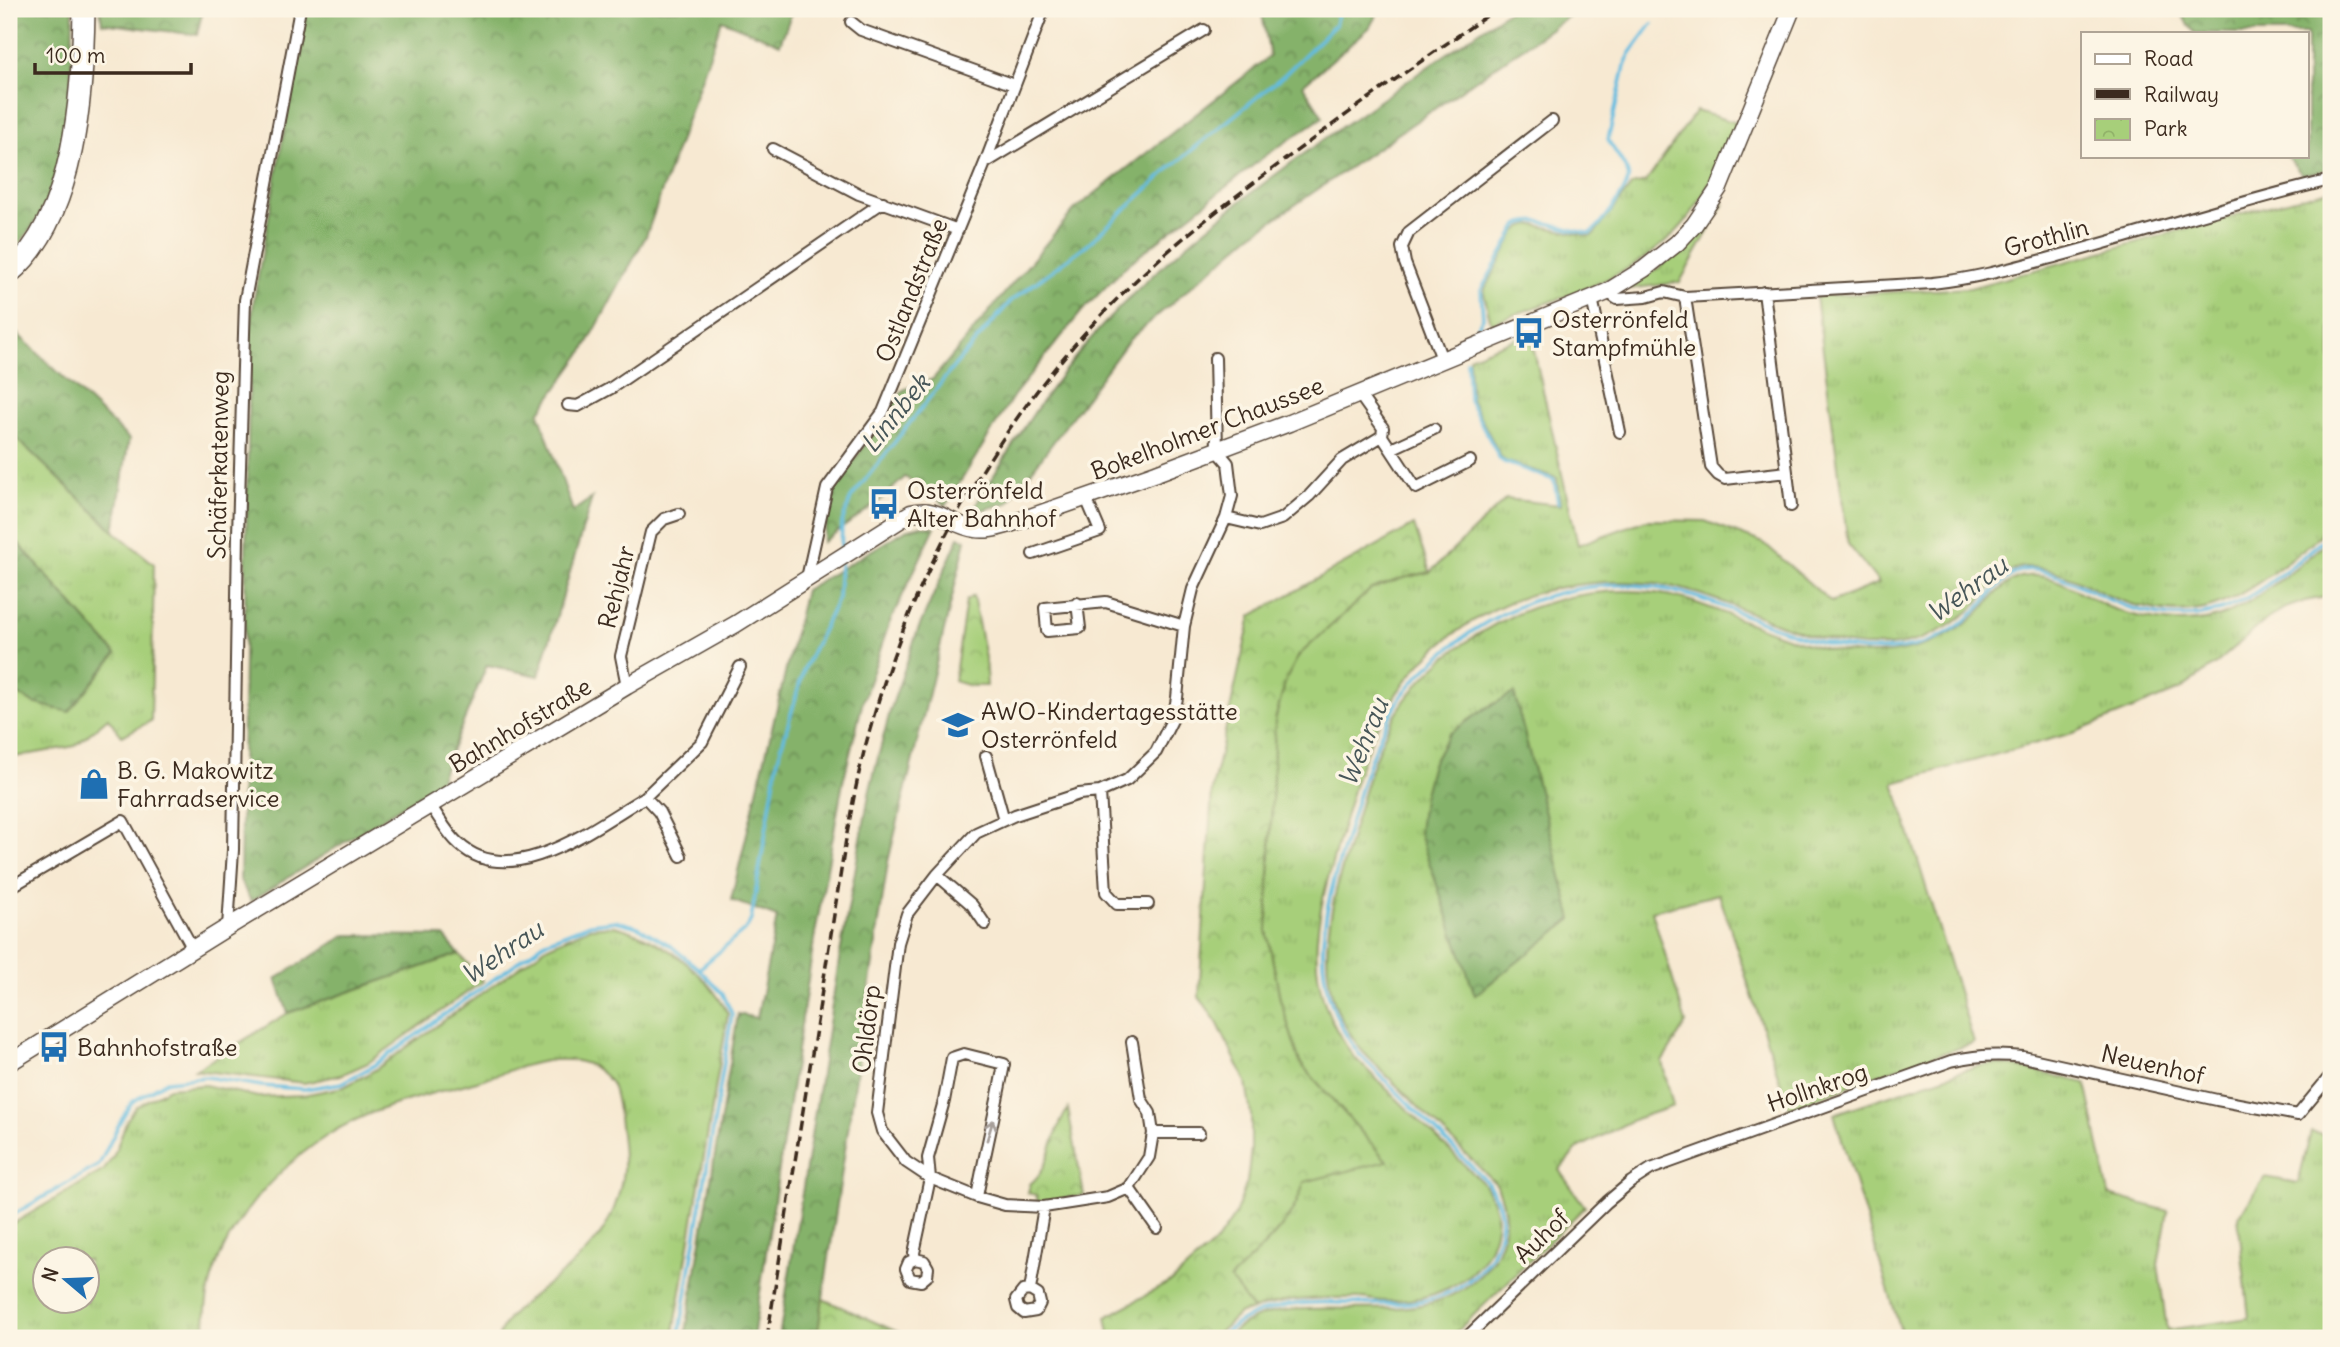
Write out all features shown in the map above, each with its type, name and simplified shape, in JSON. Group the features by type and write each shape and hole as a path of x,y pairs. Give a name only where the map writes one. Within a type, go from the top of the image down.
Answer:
{"highway":[{"path":"9,273 32,246 44,226 68,166 81,77 84,9"}],"main road":[{"name":"Bokelholmer Chaussee","path":"911,513 923,510 936,512 972,529 987,530 1086,498 1217,450 1594,298 1664,254 1694,225 1707,207 1729,166 1792,9"},
{"name":"Bahnhofstraße","path":"9,1063 430,805 736,624 911,513"}],"street":[{"name":"Schäferkatenweg","path":"228,927 233,850 244,300 300,9"},
{"name":"Ostlandstraße","path":"807,578 827,488 883,412 985,163 1044,9"},
{"path":"851,22 861,30 1014,85"},
{"path":"985,163 1204,30"},
{"path":"1442,359 1405,263 1402,247 1409,232 1552,121"},
{"path":"773,149 859,194 958,230"},
{"name":"Grothlin","path":"1594,298 1646,297 1664,292 1685,297 1971,279 2331,180"},
{"path":"573,406 611,388 883,202"},
{"path":"1764,292 1791,506"},
{"path":"1685,297 1712,467 1725,479 1787,472"},
{"path":"1594,298 1620,432"},
{"path":"1215,358 1217,450"},
{"name":"Bokelholmer Chaussee","path":"1359,394 1383,428 1382,436 1416,488 1471,461"},
{"path":"1391,449 1434,429"},
{"path":"1226,519 1260,526 1283,518 1309,496 1342,460 1382,436"},
{"name":"Ohldörp","path":"1129,1188 1108,1196 1044,1207 1005,1205 977,1197 929,1178 906,1162 882,1131 877,1114 898,943 907,914 937,875 976,833 1004,820 1079,794 1100,792 1127,780 1156,752 1173,718 1184,625 1193,589 1226,519 1232,496 1228,463 1217,450"},
{"path":"1032,554 1100,531 1086,498"},
{"name":"Rehjahr","path":"628,686 621,656 652,532 664,519 678,514"},
{"path":"1077,603 1106,602 1184,625"},
{"path":"430,805 457,843 469,852 490,860 526,859 566,844 645,797 702,742 740,667"},
{"path":"986,757 1004,820"},
{"path":"1100,792 1106,892 1117,904 1148,904"},
{"path":"645,797 659,812 681,856"},
{"path":"9,888 123,821 192,949"},
{"path":"937,875 972,905 985,924"},
{"path":"1132,1042 1142,1099 1150,1113 1153,1133 1149,1157 1129,1188 1157,1228"},
{"path":"915,1259 929,1178 928,1158 944,1101 952,1058 964,1054 1004,1063 977,1197"},
{"name":"Neuenhof","path":"1999,1054 2298,1115 2331,1075"},
{"name":"Hollnkrog","path":"1651,1169 1951,1061 1976,1055 1999,1054"},
{"path":"1153,1133 1199,1133"},
{"name":"Auhof","path":"1466,1338 1606,1202 1631,1181 1651,1169"},
{"path":"1030,1290 1044,1207"}],"green space":[{"path":"9,9 73,9 68,118 57,171 36,221 9,255"},
{"path":"100,9 203,9 197,35 102,23"},
{"path":"306,9 793,9 780,44 722,20 646,236 584,350 539,413 573,511 592,498 539,676 487,665 438,783 251,901 240,880 250,335 254,299"},
{"path":"1261,9 1380,9 1369,28 1303,85 1323,117 1265,156 1126,266 1082,311 1014,395 946,505 905,477 877,503 823,542 832,492 903,390 933,379 1074,210 1270,56"},
{"path":"1511,9 1579,9 1250,236 1129,340 1008,503 971,513 1021,432 1062,374 1105,322 1167,262 1267,180"},
{"path":"2177,9 2331,9 2331,169 2302,175 2289,158 2308,158 2308,32 2194,32"},
{"path":"1696,111 1737,123 1707,188 1684,223 1665,242 1620,273 1595,285 1491,323 1485,288 1515,233 1530,224 1589,236 1594,234 1632,185 1646,182"},
{"path":"2331,189 2331,527 2268,576 2233,598 2199,610 2156,610 2114,598 2050,570 2018,568 2001,577 1974,607 1940,631 1899,645 1861,646 1809,635 1674,587 1634,582 1585,584 1553,589 1493,610 1466,625 1417,667 1386,710 1355,782 1323,898 1316,951 1318,977 1336,1030 1354,1057 1484,1184 1496,1213 1494,1235 1484,1258 1462,1280 1416,1299 1305,1299 1253,1310 1229,1279 1284,1224 1299,1197 1303,1182 1386,1161 1300,1063 1280,999 1267,931 1275,720 1286,679 1299,655 1371,589 1430,572 1506,499 1560,505 1557,478 1505,461 1501,457 1471,399 1469,357 1530,333 1578,545 1646,520 1705,521 1764,543 1831,602 1879,583 1848,544 1816,296 1970,288"},
{"path":"1724,203 1680,282 1630,289 1629,286 1659,268"},
{"path":"9,326 129,439 114,531 9,431"},
{"path":"9,431 114,531 154,564 151,721 122,736 108,718 75,746 9,758 9,688 33,703 116,654 9,533"},
{"path":"1414,525 1430,572 1371,589 1299,655 1286,679 1275,720 1267,931 1280,999 1300,1063 1387,1161 1304,1182 1284,1223 1230,1279 1253,1310 1240,1313 1213,1338 1099,1338 1109,1333 1106,1317 1172,1281 1216,1242 1235,1215 1247,1182 1251,1115 1246,1082 1218,1024 1199,996 1212,790 1251,616"},
{"path":"920,526 935,527 889,624 863,701 843,782 815,934 753,1338 685,1338 738,1014 757,1018 777,917 731,900 805,590 906,530"},
{"path":"9,533 116,654 69,712 33,703 9,688"},
{"path":"959,537 966,540 888,862 817,1338 779,1338 840,954 870,789 890,711 917,632"},
{"path":"2331,539 2331,596 2283,609 2180,690 2076,732 1894,783 1974,1043 1891,1070 1789,1109 1719,894 1652,911 1686,1023 1662,1062 1673,1106 1635,1119 1578,1148 1559,1170 1585,1207 1450,1338 1226,1338 1250,1320 1278,1312 1411,1307 1443,1299 1471,1283 1493,1260 1498,1250 1505,1217 1496,1184 1362,1051 1340,1016 1328,974 1327,952 1332,908 1359,807 1378,751 1405,700 1431,671 1461,646 1495,624 1532,608 1570,597 1610,591 1649,592 1687,600 1780,635 1827,649 1851,653 1889,653 1915,648 1951,633 1973,618 2004,586 2027,576 2060,582 2111,608 2139,617 2200,621 2215,618 2242,606 2282,579"},
{"path":"973,596 985,658 987,686 970,686 954,681 966,601"},
{"path":"1514,693 1572,919 1475,995 1419,833 1423,798 1432,764 1449,734 1486,708"},
{"path":"614,926 631,931 680,958 708,984 728,1014 673,1338 498,1338 515,1312 596,1241 614,1210 620,1191 623,1152 613,1088 606,1077 590,1065 562,1060 533,1064 381,1109 345,1125 303,1153 258,1196 224,1249 212,1277 206,1307 206,1338 9,1338 9,1226 104,1170 114,1155 127,1120 136,1107 169,1088 205,1085 258,1097 303,1095 344,1087 375,1070 548,946 589,928"},
{"path":"346,935 444,936 459,954 288,1013 276,979"},
{"path":"459,954 483,981 368,1063 341,1075 304,1083 195,1070 288,1013"},
{"path":"1994,1064 2086,1083 2109,1195 2168,1211 2158,1264 2167,1330 2249,1318 2238,1217 2265,1177 2298,1183 2311,1132 2331,1137 2331,1338 1903,1338 1834,1114 1977,1066"},
{"path":"1068,1109 1084,1195 1038,1203 1036,1195 1028,1193 1030,1184 1043,1168"},
{"path":"823,1299 911,1338 817,1338"}],"waterway":[{"name":"Linnbek","path":"841,552 842,522 851,498 955,365 1011,301 1089,243 1170,168 1284,75 1335,25 1339,9"},
{"path":"1477,328 1483,318 1481,290 1518,225 1535,221 1590,233 1620,196 1628,174 1608,140 1625,66 1630,54 1652,24"},
{"path":"1467,361 1469,400 1500,459 1554,480 1558,503"},
{"name":"Wehrau","path":"1219,1338 1243,1320 1279,1307 1313,1303 1382,1304 1428,1300 1449,1292 1481,1270 1498,1237 1501,1213 1487,1182 1359,1054 1330,1001 1324,975 1323,949 1330,896 1374,750 1399,700 1412,683 1464,637 1521,605 1584,588 1617,585 1682,593 1782,630 1833,645 1859,649 1898,649 1923,644 1956,628 2009,576 2023,570 2061,577 2111,601 2142,611 2189,616 2220,610 2249,597 2331,534"},
{"name":"Linnbek","path":"699,969 746,929 751,920 778,759 804,669 838,598 840,563"},
{"name":"Wehrau","path":"9,1217 99,1165 132,1102 167,1081 206,1077 262,1086 304,1089 342,1083 373,1066 547,941 590,924 616,921 638,927 670,945 723,994 732,1014 679,1338"}],"railway":[{"path":"767,1338 846,839 863,754 889,667 912,608 967,496 1036,392 1076,343 1137,279 1200,225 1265,175 1391,82 1497,9"}],"place":[{"name":"Osterrönfeld Stampfmühle","path":"1529,333"},
{"name":"Osterrönfeld Alter Bahnhof","path":"884,504"},
{"name":"AWO-Kindertagesstätte Osterrönfeld","path":"958,725"},
{"name":"B. G. Makowitz Fahrradservice","path":"94,784"},
{"name":"Bahnhofstraße","path":"54,1047"}]}
